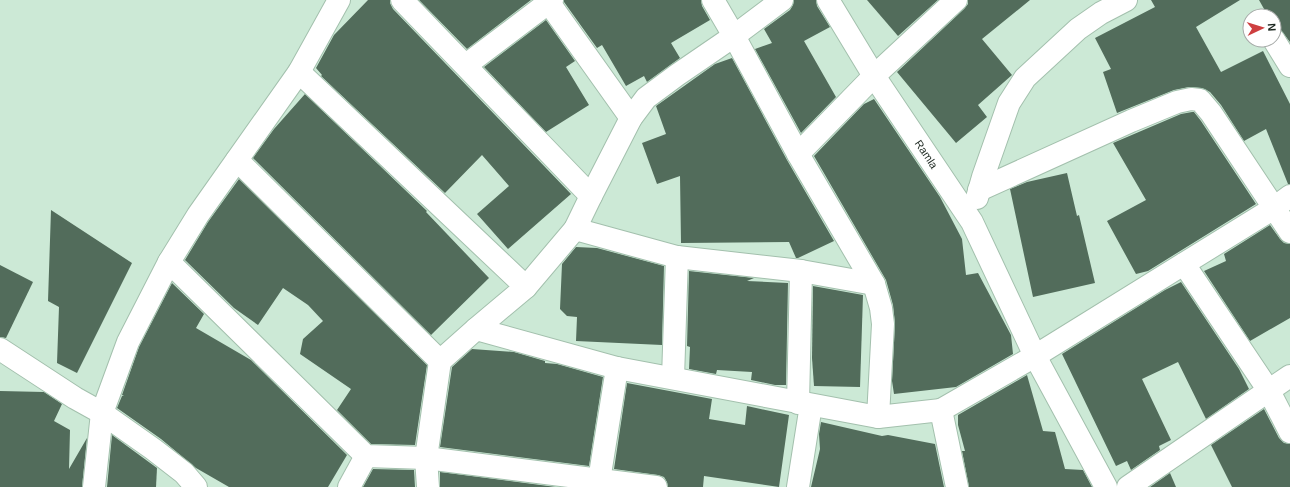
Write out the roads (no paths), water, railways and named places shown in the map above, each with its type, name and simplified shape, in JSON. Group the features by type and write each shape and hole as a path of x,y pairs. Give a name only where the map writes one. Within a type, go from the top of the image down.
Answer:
{"street":[{"path":"94,487 102,412 128,342 169,262 198,215 299,72 339,0"},
{"path":"402,0 591,196"},
{"path":"713,0 798,154 874,284 881,308 883,324 878,417"},
{"path":"428,487 426,458 440,361 526,287 576,229 591,196 631,118 646,98 782,0"},
{"name":"Ramla","path":"828,0 874,76 972,222 1035,356 1106,487"},
{"path":"798,154 874,76 956,0"},
{"path":"972,222 979,190 1009,103 1025,78 1078,29 1101,13 1126,0"},
{"path":"466,65 549,1 631,118"},
{"path":"1279,48 1290,66"},
{"path":"299,72 526,287"},
{"path":"979,190 1131,121 1177,102 1191,99 1200,100 1282,202 1290,232"},
{"path":"237,160 440,361"},
{"path":"476,329 617,368 878,417 941,410 1035,356 1282,202"},
{"path":"576,229 677,257 801,271 874,284"},
{"path":"673,378 677,257"},
{"path":"169,262 366,456 426,458 598,483 656,487"},
{"path":"1184,264 1269,391 1290,432"},
{"path":"798,487 804,404 801,271"},
{"path":"0,350 75,398 102,412 184,474 196,487"},
{"path":"598,483 617,368"},
{"path":"1128,487 1290,376"},
{"path":"941,410 957,487"},
{"path":"349,487 366,456"}]}
